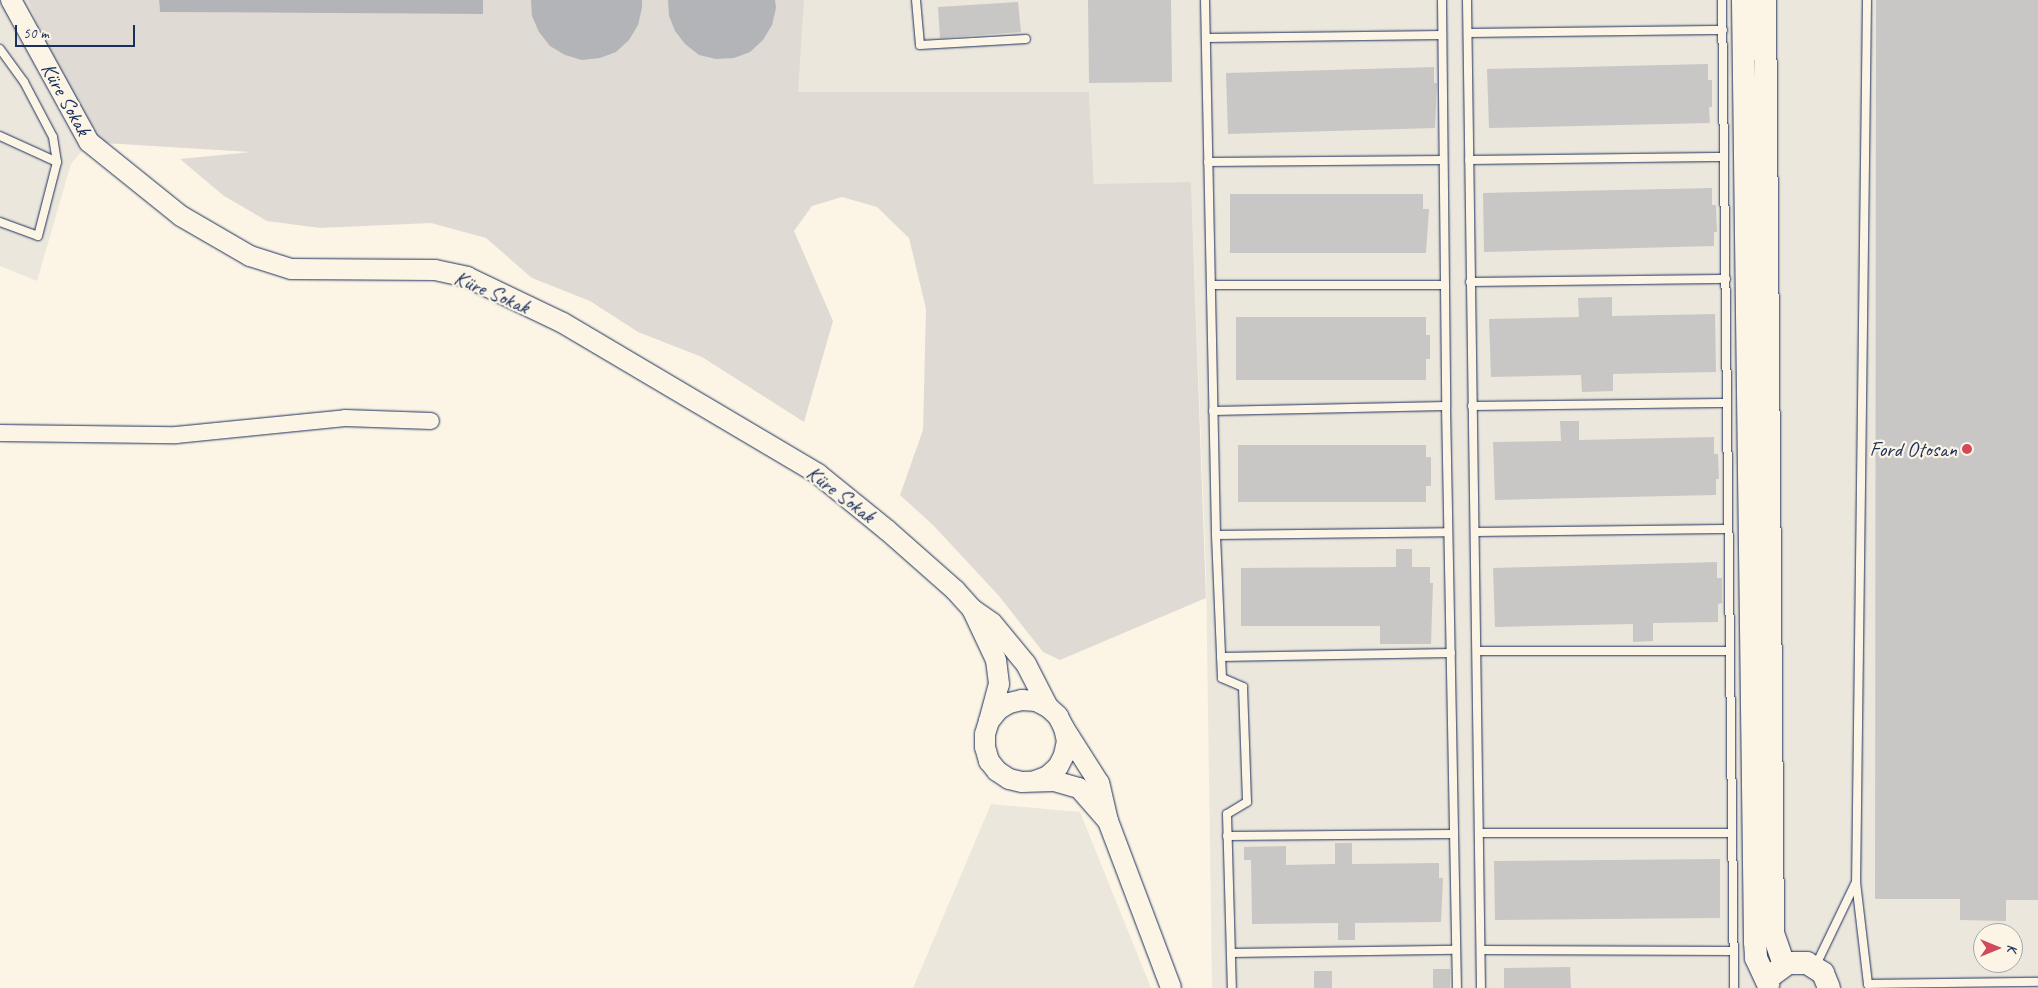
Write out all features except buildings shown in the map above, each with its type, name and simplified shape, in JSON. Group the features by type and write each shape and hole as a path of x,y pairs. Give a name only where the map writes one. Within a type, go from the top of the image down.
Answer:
{"main road":[{"path":"1743,0 1755,942 1756,958 1767,986"},
{"path":"1765,0 1773,933 1784,965"},
{"path":"1767,986 1772,975 1784,965 1797,962 1816,967 1823,973 1829,988"}],"street":[{"name":"Küre Sokak","path":"11,0 89,142 181,216 250,256 291,269 435,270 467,277 563,323 818,474 887,530 955,590 972,608"},
{"path":"0,434 176,435 345,418 431,421"},
{"path":"972,608 992,623 1026,664 1048,706 1058,716 1099,783 1108,821 1171,988"},
{"path":"972,608 996,660 999,684 985,734 985,748 989,761 997,771 1009,779 1022,782 1054,781 1079,788 1108,821"},
{"path":"989,721 998,710 1009,703 1022,700 1036,701 1048,706"},
{"path":"1036,782 1048,776 1058,767 1067,741 1064,728"}],"lane":[{"path":"916,0 920,45 1026,39"},
{"path":"1205,0 1216,535 1222,678 1243,686 1247,802 1227,814 1232,988"},
{"path":"1442,0 1446,406 1457,988"},
{"path":"1467,0 1481,988"},
{"path":"1722,0 1734,988"},
{"path":"1867,0 1856,882 1868,984 2038,982"},
{"path":"1468,33 1723,30"},
{"path":"1206,38 1442,35"},
{"path":"0,49 24,82 53,137 57,162 38,236 0,222"},
{"path":"0,136 57,162"},
{"path":"1469,160 1724,157"},
{"path":"1208,162 1443,160"},
{"path":"1470,282 1726,279"},
{"path":"1210,285 1445,284"},
{"path":"1472,406 1727,403"},
{"path":"1214,411 1446,406"},
{"path":"1475,532 1728,528"},
{"path":"1216,535 1448,532"},
{"path":"1477,651 1730,651"},
{"path":"1221,657 1451,653"},
{"path":"1480,833 1732,833"},
{"path":"1227,836 1454,834"},
{"path":"1816,967 1856,882"},
{"path":"1230,953 1456,950"},
{"path":"1481,950 1734,951"}],"shaded area":[{"path":"0,0 2038,0 2038,988 1212,988 1206,572 1191,183 1094,185 1089,92 797,92 256,152 89,142 71,164 37,281 0,266"},
{"path":"28,0 159,0 160,12 483,14 483,0 804,0 798,92 1089,92 1094,184 1191,182 1206,598 1060,660 1043,652 999,596 933,525 900,495 923,430 926,309 909,238 877,207 842,197 812,206 794,231 833,321 804,422 702,357 638,332 590,301 532,278 486,238 431,223 320,228 267,221 224,196 180,159 251,152 89,142 59,82"},
{"path":"159,0 483,0 483,14 160,12"},
{"path":"531,0 642,0 642,8 638,25 629,40 616,52 600,58 582,60 565,55 550,46 539,32 532,16"},
{"path":"668,0 775,0 776,8 772,25 763,40 750,52 734,58 716,59 699,55 685,44 675,31 669,16"},
{"path":"991,804 1080,812 1151,988 913,988"}],"place":[{"name":"Ford Otosan","path":"1967,449"}]}
